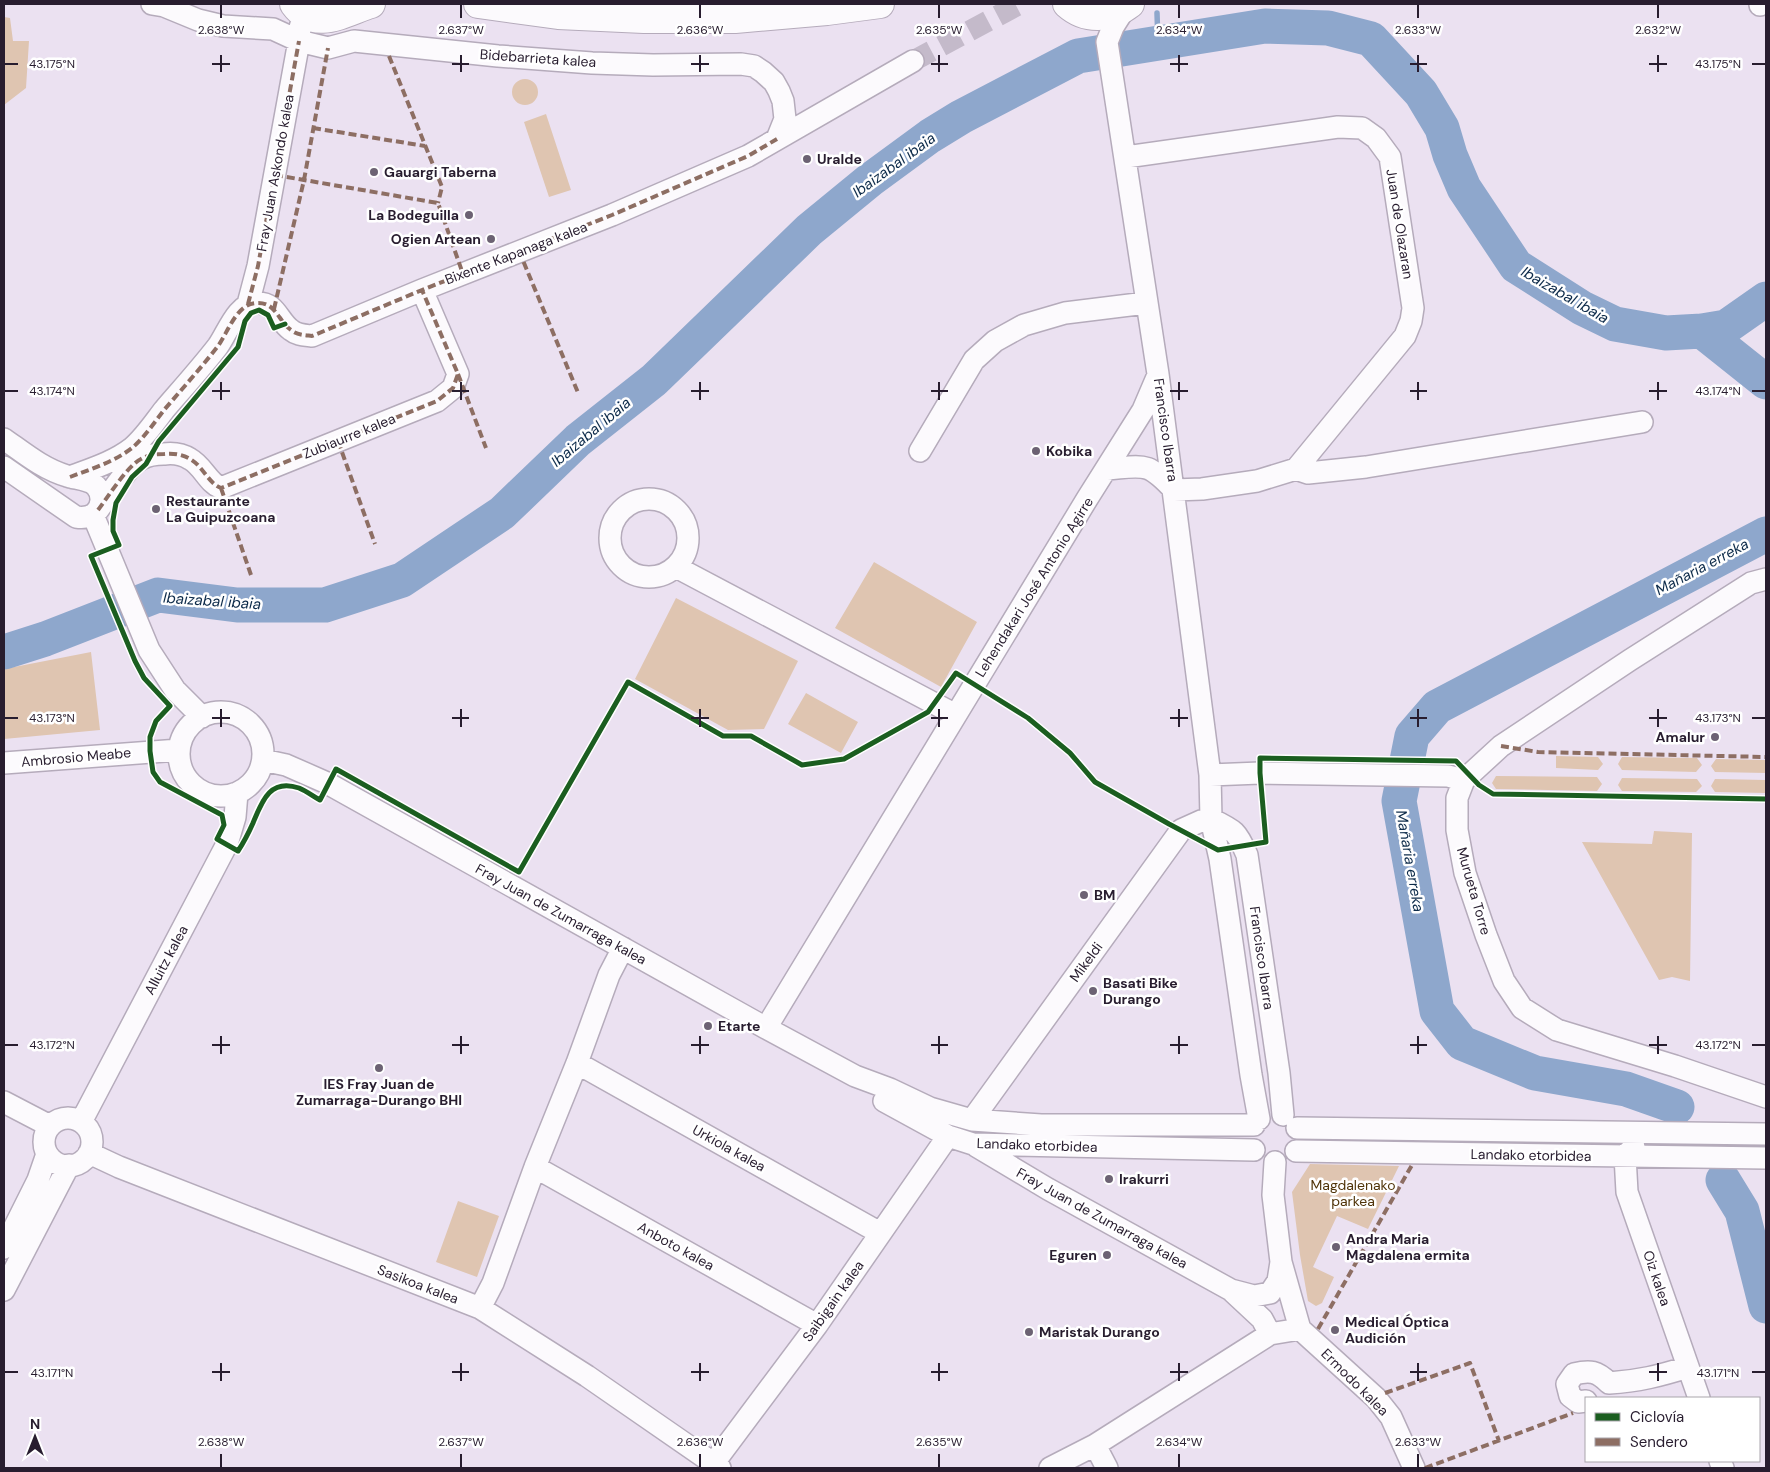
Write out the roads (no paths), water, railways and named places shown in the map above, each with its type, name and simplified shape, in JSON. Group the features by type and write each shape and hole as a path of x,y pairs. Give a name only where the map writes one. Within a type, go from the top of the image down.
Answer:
{"highway":[{"path":"478,4 558,15 653,20 734,19 827,11 880,4"},
{"path":"295,6 313,18 325,19 338,17 355,8"},
{"path":"1074,8 1096,16 1110,15 1127,6"}],"street":[{"path":"152,4 164,6 198,20 223,26 273,29 299,41 323,47 336,28 355,8"},
{"name":"Fray Juan Askondo kalea","path":"248,304 258,266 299,41 300,31 295,6"},
{"path":"1074,8 1107,42 1113,27 1127,6"},
{"name":"Bidebarrieta kalea","path":"323,47 328,48 354,41 498,56 592,63 653,65 741,64 754,66 774,82 783,101 785,119 777,139"},
{"name":"Francisco Ibarra","path":"1107,42 1158,374 1210,776 1211,819 1220,858 1256,1122"},
{"path":"777,139 913,61"},
{"name":"Juan de Olazaran","path":"1126,157 1338,127 1362,128 1376,138 1390,156 1413,308 1411,321 1405,336 1296,469"},
{"name":"Bixente Kapanaga kalea","path":"248,304 255,302 269,305 289,329 298,334 312,336 422,290 612,215 748,156 777,139"},
{"name":"Zubiaurre kalea","path":"95,512 133,465 152,454 172,453 190,458 202,469 214,486 221,488 437,401 453,388 458,374 422,290"},
{"path":"920,451 974,360 995,341 1024,325 1065,313 1146,303"},
{"path":"63,475 110,462 132,447 219,345 242,308 248,304"},
{"name":"Lehendakari José Antonio Agirre","path":"766,1028 1087,499 1144,410 1158,374"},
{"path":"1107,469 1144,466 1160,474 1174,490 1202,489 1258,481 1296,469 1308,473 1366,467 1642,422"},
{"path":"4,439 28,456 63,475 88,481 97,488 101,499 95,512 82,518 76,517 4,467"},
{"path":"95,512 106,550 149,650 175,690 202,717"},
{"path":"676,567 956,715"},
{"path":"1210,776 1256,772 1456,778 1630,660 1751,583 1766,579"},
{"path":"214,713 228,713 240,717 251,724 259,735 263,747 263,760 259,774 250,786 238,794 213,796 201,792 183,774 179,762 181,740 193,722 202,717 214,713"},
{"name":"Ambrosio Meabe","path":"4,763 179,750"},
{"name":"Fray Juan de Zumarraga kalea","path":"263,760 286,765 327,783 855,1076"},
{"name":"Murueta Torre","path":"1456,778 1457,830 1465,873 1504,981 1522,1008 1558,1030 1675,1066 1766,1097"},
{"name":"Alluitz kalea","path":"81,1122 227,844 235,817 238,794"},
{"name":"Francisco Ibarra","path":"1211,819 1231,828 1240,837 1247,855 1280,1073 1290,1121"},
{"name":"Mikeldi","path":"972,1120 1181,830 1201,821 1211,819"},
{"path":"480,1308 493,1282 609,975 623,948"},
{"name":"Urkiola kalea","path":"576,1063 880,1233"},
{"name":"Landako etorbidea","path":"855,1076 890,1089 930,1108 972,1120 1042,1126 1256,1122"},
{"name":"Landako etorbidea","path":"855,1076 882,1100 948,1136 974,1144 1254,1150"},
{"path":"4,1102 50,1126"},
{"path":"1275,1113 1290,1121 1299,1135 1296,1151 1283,1160 1275,1162 1259,1156 1251,1142 1251,1133 1256,1122 1266,1114 1275,1113"},
{"path":"4,1248 38,1180 47,1154 44,1140 50,1126 55,1122 68,1118 81,1122 86,1127 91,1139 89,1153 84,1159 69,1165 57,1163 47,1154"},
{"name":"Landako etorbidea","path":"1290,1121 1766,1134"},
{"path":"1625,1156 1642,1141 1683,1140 1690,1133"},
{"name":"Saibigain kalea","path":"717,1466 948,1136"},
{"name":"Fray Juan de Zumarraga kalea","path":"974,1144 1048,1189 1231,1290"},
{"path":"1756,1157 1766,1148"},
{"name":"Landako etorbidea","path":"1296,1151 1756,1157"},
{"name":"Sasikoa kalea","path":"89,1153 119,1167 480,1308 587,1376 717,1466"},
{"name":"Oiz kalea","path":"1625,1156 1627,1192 1699,1397"},
{"path":"1050,1468 1095,1445 1270,1334 1300,1329 1281,1262 1273,1196 1275,1162"},
{"path":"4,1290 69,1165"},
{"name":"Anboto kalea","path":"535,1167 817,1325"},
{"path":"1231,1290 1254,1296 1270,1293 1278,1281 1281,1262"},
{"path":"1231,1290 1262,1319 1270,1334"},
{"name":"Ermodo kalea","path":"1300,1329 1376,1398 1391,1417 1414,1468"},
{"path":"1585,1401 1578,1402 1570,1396 1568,1384 1574,1374 1584,1371 1600,1374 1602,1390 1688,1367"},
{"path":"1095,1445 1107,1468"}],"waterway":[{"path":"1157,13 1158,43"},
{"name":"Ibaizabal ibaia","path":"4,652 45,639 158,595 237,605 325,605 402,580 502,513 578,440 654,380 809,230 870,180 930,136 961,117 1078,56 1265,26 1328,28 1371,39 1421,93 1442,128 1450,155 1464,188 1516,266 1582,308 1615,324 1666,333 1702,331 1726,327 1766,299"},
{"name":"Mañaria erreka","path":"1702,331 1766,382"},
{"name":"Mañaria erreka","path":"1677,1107 1626,1089 1535,1073 1462,1043 1437,1011 1399,801 1412,736 1437,707 1766,534"},
{"name":"Mañaria erreka","path":"1723,1180 1742,1211 1766,1306"}],"tunnel":[{"path":"913,61 1020,4"}],"place":[{"name":"Uralde","path":"807,159"},
{"name":"Gauargi Taberna","path":"374,172"},
{"name":"La Bodeguilla","path":"469,215"},
{"name":"Ogien Artean","path":"491,239"},
{"name":"Kobika","path":"1036,451"},
{"name":"Restaurante La Guipuzcoana","path":"156,509"},
{"name":"Amalur","path":"1715,737"},
{"name":"BM","path":"1084,895"},
{"name":"Basati Bike Durango","path":"1093,991"},
{"name":"Etarte","path":"708,1026"},
{"name":"IES Fray Juan de Zumarraga-Durango BHI","path":"379,1068"},
{"name":"Irakurri","path":"1109,1179"},
{"name":"Andra Maria Magdalena ermita","path":"1336,1247"},
{"name":"Eguren","path":"1107,1255"},
{"name":"Medical Óptica Audición","path":"1335,1330"},
{"name":"Maristak Durango","path":"1029,1332"}],"park label":[{"name":"Magdalenako parkea","path":"1353,1194"}]}
